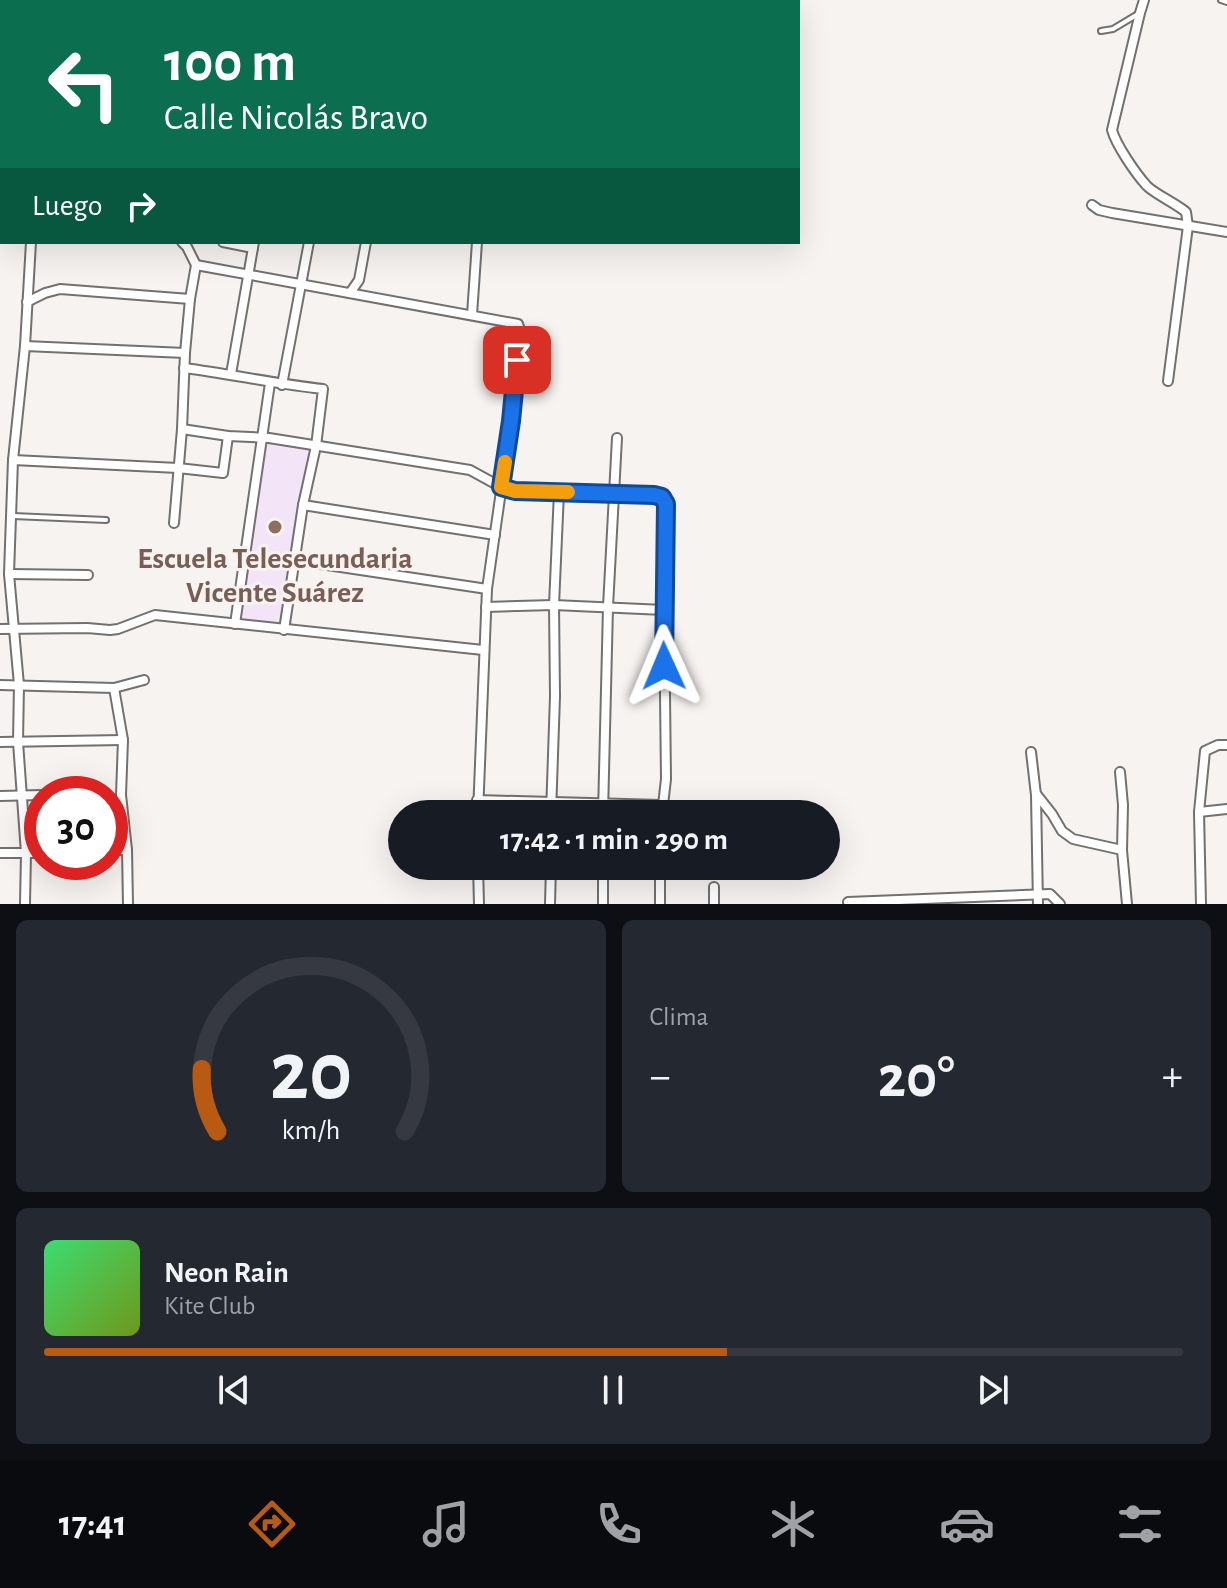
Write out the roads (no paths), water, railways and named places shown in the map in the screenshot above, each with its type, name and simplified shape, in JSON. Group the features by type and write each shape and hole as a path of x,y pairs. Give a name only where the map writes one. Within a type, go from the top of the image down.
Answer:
{"street":[{"path":"1144,0 1112,130 1115,140 1148,187 1186,212 1188,226 1168,381"},
{"path":"1092,205 1099,210 1227,232"},
{"path":"24,830 18,742 19,685 9,574 13,460 25,346 31,244"},
{"path":"174,523 185,353 196,265 184,244"},
{"path":"282,385 309,244"},
{"path":"350,293 359,280 366,244"},
{"path":"472,315 477,244"},
{"path":"231,374 253,245"},
{"path":"196,265 518,324 520,330 511,421 487,589 477,800"},
{"path":"27,302 60,289 190,299"},
{"path":"25,346 185,353"},
{"path":"184,368 323,389 284,630"},
{"path":"235,624 270,383"},
{"path":"182,429 470,470 515,491 662,497 666,504 666,779 663,800"},
{"path":"13,460 223,473 228,436"},
{"path":"603,800 608,607 617,438"},
{"path":"552,800 554,605 559,492"},
{"path":"303,505 495,535"},
{"path":"294,560 487,589"},
{"path":"9,574 88,575"},
{"path":"486,607 554,605 664,610"},
{"path":"0,629 110,630 155,615 483,650"},
{"path":"0,685 114,688 144,680"},
{"path":"114,688 123,740 122,776"},
{"path":"0,742 123,740"},
{"path":"1201,904 1199,812 1205,751 1227,745"},
{"path":"1031,752 1036,795 1037,899"},
{"path":"1120,772 1127,904"},
{"path":"1036,795 1062,831 1073,839 1122,850"},
{"path":"0,796 24,796"},
{"path":"1199,812 1227,809"},
{"path":"0,853 24,853"},
{"path":"25,880 25,904"},
{"path":"128,880 128,904"},
{"path":"478,880 479,904"},
{"path":"550,904 551,880"},
{"path":"603,880 603,904"},
{"path":"660,880 660,904"},
{"path":"714,887 714,904"},
{"path":"849,904 1037,899 1050,894 1060,904"}],"lane":[{"path":"1221,0 1227,2"},
{"path":"1101,31 1113,29 1140,13"},
{"path":"11,516 106,520"}],"place":[{"name":"Escuela Telesecundaria Vicente Suárez","path":"275,527"}]}
